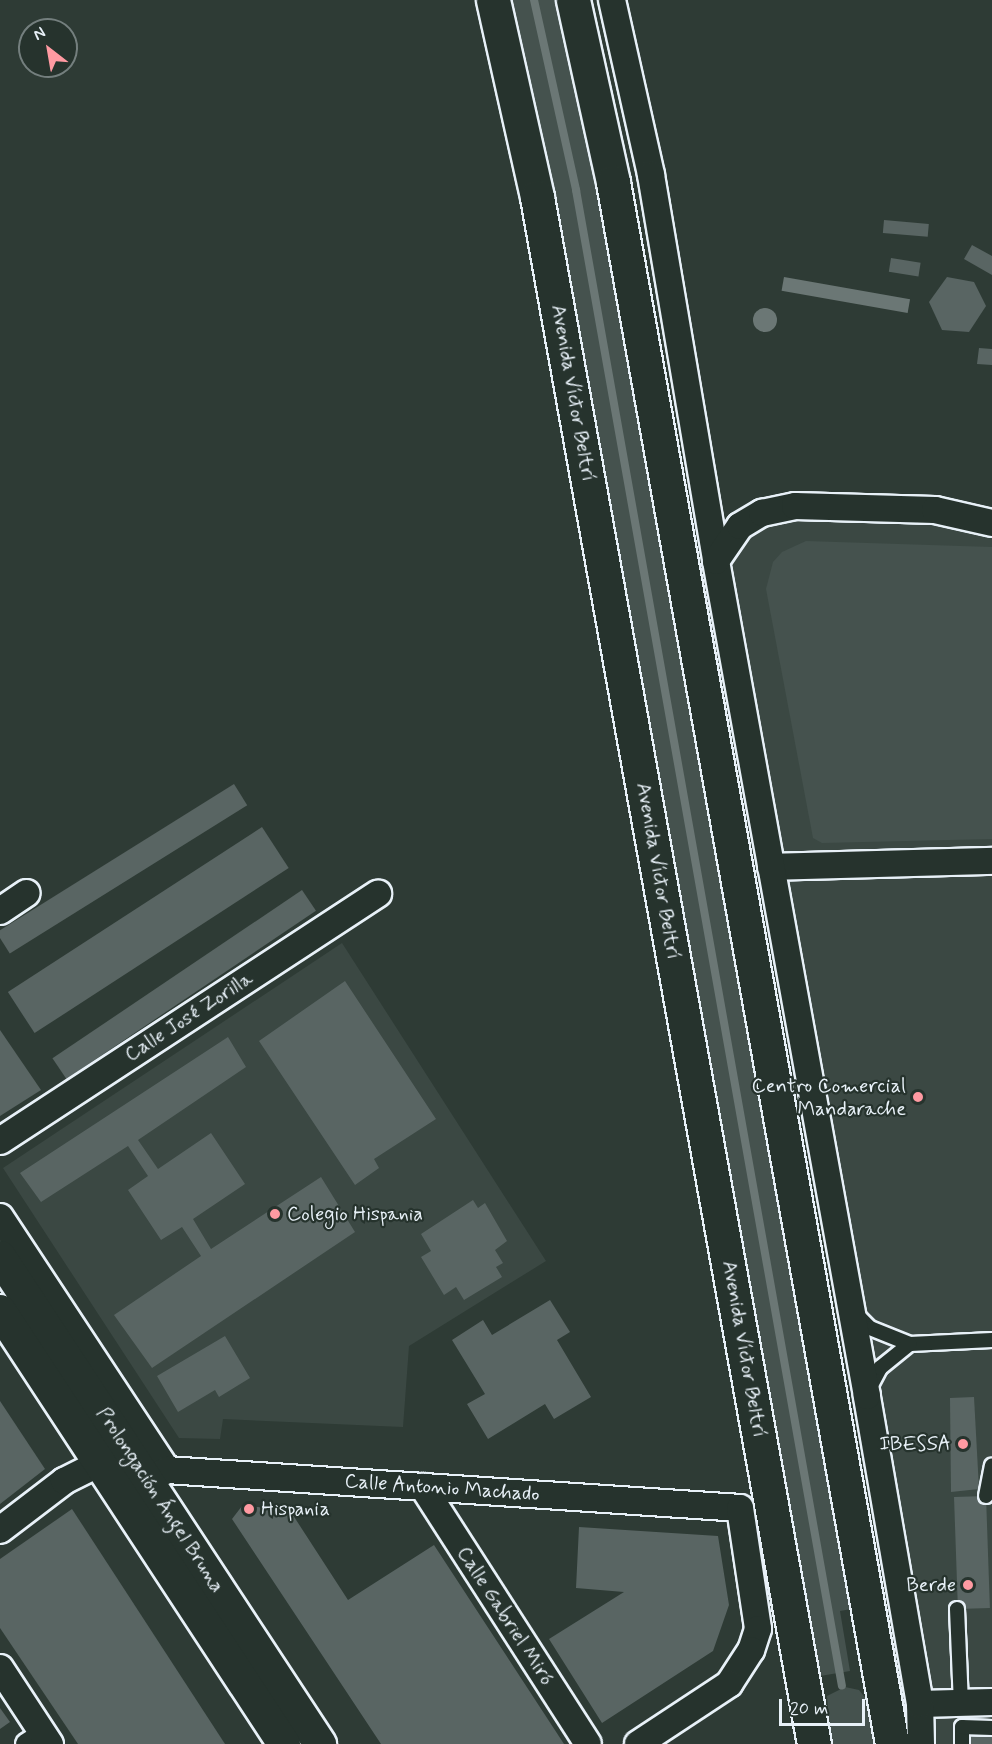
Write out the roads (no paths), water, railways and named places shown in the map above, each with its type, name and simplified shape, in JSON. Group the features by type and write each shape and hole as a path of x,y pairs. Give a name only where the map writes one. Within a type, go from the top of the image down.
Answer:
{"main road":[{"name":"Avenida Víctor Beltrí","path":"493,0 539,208 814,1744"},
{"path":"573,0 614,182 892,1744"}],"street":[{"path":"612,0 651,175 716,561 867,1396 920,1704 921,1744"},
{"path":"716,561 732,534 746,522 795,506 935,510 992,523"},
{"path":"771,867 992,861"},
{"path":"0,911 27,893"},
{"name":"Calle José Zorilla","path":"0,1141 378,894"},
{"name":"Prolongación Ángel Bruna","path":"0,1217 320,1744"},
{"name":"Prolongación Ángel Bruna","path":"0,1257 113,1455 285,1744"},
{"name":"Prolongación Ángel Bruna","path":"4,1325 113,1455 157,1475"},
{"path":"0,1530 64,1480 113,1455"},
{"name":"Calle Antonio Machado","path":"157,1475 423,1487 740,1508 758,1629 751,1650 729,1684 638,1744"},
{"name":"Calle Gabriel Miró","path":"423,1487 588,1744"},
{"path":"0,1668 40,1740"},
{"path":"920,1704 992,1702"}],"lane":[{"path":"850,1306 870,1328 910,1344 992,1340"},
{"path":"867,1396 880,1368 910,1344"},
{"path":"986,1496 992,1466"},
{"path":"957,1609 961,1703"},
{"path":"962,1744 962,1727 992,1728"}],"waterway":[{"path":"534,0 576,190 842,1686"}],"place":[{"name":"Centro Comercial Mandarache","path":"918,1097"},
{"name":"Colegio Hispania","path":"275,1214"},
{"name":"IBESSA","path":"963,1444"},
{"name":"Hispania","path":"249,1509"},
{"name":"Berde","path":"968,1585"}]}
